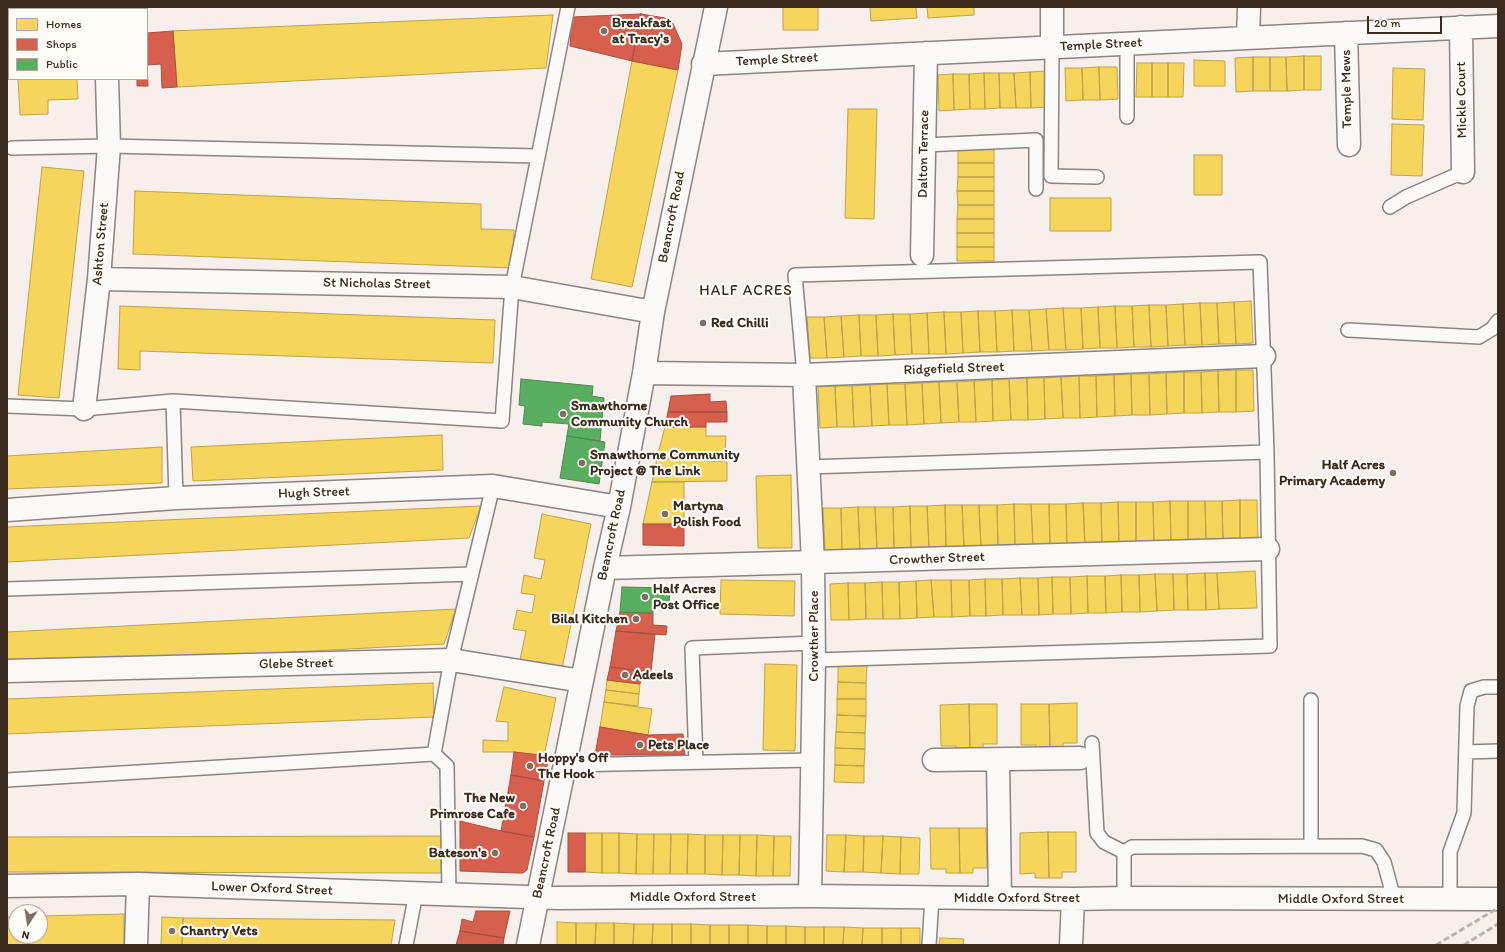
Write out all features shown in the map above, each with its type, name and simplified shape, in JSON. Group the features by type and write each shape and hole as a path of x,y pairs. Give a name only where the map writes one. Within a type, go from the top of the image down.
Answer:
{"street":[{"name":"Beancroft Road","path":"528,945 566,765 605,568 619,507 644,373 653,312 703,64 716,7"},
{"path":"1052,7 1052,47"},
{"path":"1248,38 1249,7"},
{"name":"Temple Street","path":"703,64 1498,26"},
{"name":"Mickle Court","path":"1461,27 1463,172"},
{"name":"Temple Mews","path":"1346,33 1349,145"},
{"name":"Dalton Terrace","path":"922,255 926,53"},
{"name":"Ashton Street","path":"84,409 98,279 109,146 107,80"},
{"name":"St Nicholas Street","path":"98,279 512,287 653,312"},
{"name":"Ridgefield Street","path":"644,373 804,375 1264,356"},
{"name":"Crowther Place","path":"804,375 813,563 814,651 810,896"},
{"name":"Hugh Street","path":"7,510 176,498 493,486 619,507"},
{"name":"Crowther Street","path":"605,568 1268,549"},
{"name":"Glebe Street","path":"7,671 451,660 582,682"},
{"path":"934,760 998,760 1086,751"},
{"path":"998,760 1000,898"},
{"path":"136,945 138,884"},
{"name":"Lower Oxford Street","path":"7,886 138,884 537,898"},
{"name":"Middle Oxford Street","path":"537,898 810,896 1073,899 1498,899"},
{"path":"1071,945 1073,899"}],"lane":[{"path":"7,406 84,409 173,401 502,421 512,287 568,7"},
{"path":"1127,44 1127,117"},
{"path":"1052,47 1051,176 1097,177"},
{"path":"924,144 1036,140 1036,189"},
{"path":"12,148 109,146 537,156"},
{"path":"1390,207 1463,172"},
{"path":"696,762 692,648 814,651 1270,646 1267,452 1260,262 795,275 804,375"},
{"path":"1348,330 1479,337 1492,329 1498,321"},
{"path":"173,401 176,498"},
{"path":"808,467 1267,452"},
{"path":"434,754 451,660 493,486"},
{"path":"7,589 472,574"},
{"path":"1450,899 1450,852 1464,813 1467,706 1471,691 1484,687 1498,687"},
{"path":"1311,700 1311,846"},
{"path":"1086,751 1097,833 1104,842 1124,852"},
{"path":"1466,752 1498,751"},
{"path":"7,780 434,754 447,766 449,894"},
{"path":"566,765 812,760"},
{"path":"1124,852 1132,847 1362,846 1376,850 1384,862 1394,899"},
{"path":"1124,852 1124,898"},
{"path":"406,945 416,893"},
{"path":"929,945 932,898"}],"building: Homes":[{"path":"783,7 818,7 818,30 783,30"},
{"path":"870,7 916,7 917,18 871,21"},
{"path":"927,7 974,7 974,15 928,18"},
{"path":"553,15 546,68 177,87 173,31"},
{"path":"7,47 8,47 8,67"},
{"path":"1304,56 1304,90 1287,91 1286,57"},
{"path":"1304,56 1321,56 1321,90 1304,90"},
{"path":"1253,57 1253,91 1236,92 1235,58"},
{"path":"1253,57 1270,57 1270,91 1253,91"},
{"path":"1270,57 1286,57 1287,91 1270,91"},
{"path":"1194,60 1225,61 1225,86 1194,86"},
{"path":"632,61 678,70 632,287 591,279"},
{"path":"1137,63 1152,63 1152,97 1136,97"},
{"path":"1152,63 1168,63 1168,97 1152,97"},
{"path":"1168,63 1184,63 1183,97 1168,97"},
{"path":"1099,67 1100,100 1083,100 1082,68"},
{"path":"1099,67 1117,67 1118,99 1100,100"},
{"path":"1065,68 1082,68 1083,100 1066,101"},
{"path":"1393,68 1425,69 1423,120 1392,119"},
{"path":"1045,71 1046,107 1031,108 1030,72"},
{"path":"1030,72 1031,108 1016,108 1014,73"},
{"path":"984,73 985,109 970,109 969,74"},
{"path":"984,73 999,73 1000,108 985,109"},
{"path":"999,73 1014,73 1016,108 1000,108"},
{"path":"953,74 954,110 939,111 938,75"},
{"path":"953,74 969,74 970,109 954,110"},
{"path":"18,80 77,80 78,99 48,100 48,114 20,115"},
{"path":"848,109 877,109 874,219 845,218"},
{"path":"1392,124 1424,125 1422,176 1391,175"},
{"path":"958,149 994,150 994,163 958,163"},
{"path":"1194,155 1222,155 1222,195 1194,195"},
{"path":"958,163 994,163 994,177 958,177"},
{"path":"42,167 84,171 59,398 18,395"},
{"path":"958,177 994,177 994,191 957,191"},
{"path":"135,191 481,204 481,229 514,230 513,268 133,254"},
{"path":"957,191 994,191 994,205 958,205"},
{"path":"1050,198 1111,198 1111,231 1050,231"},
{"path":"958,205 994,205 994,219 957,219"},
{"path":"957,219 994,219 994,233 957,233"},
{"path":"957,233 994,233 994,247 957,247"},
{"path":"957,247 994,247 994,261 957,261"},
{"path":"1251,301 1253,343 1236,344 1234,302"},
{"path":"1234,302 1236,344 1219,344 1217,303"},
{"path":"1200,303 1217,303 1219,344 1202,345"},
{"path":"1200,303 1202,345 1185,345 1183,304"},
{"path":"1183,304 1185,345 1168,346 1166,305"},
{"path":"1149,305 1166,305 1168,346 1151,347"},
{"path":"1149,305 1151,347 1134,347 1132,306"},
{"path":"120,306 495,320 493,363 140,351 140,370 118,369"},
{"path":"1115,306 1132,306 1134,347 1117,348"},
{"path":"1115,306 1117,348 1100,348 1098,307"},
{"path":"1098,307 1100,348 1083,349 1081,308"},
{"path":"1063,308 1081,308 1083,349 1066,350"},
{"path":"1063,308 1066,350 1049,350 1046,309"},
{"path":"1046,309 1049,350 1032,351 1029,310"},
{"path":"1012,310 1029,310 1032,351 1014,351"},
{"path":"1012,310 1014,351 997,352 995,311"},
{"path":"978,311 995,311 997,352 980,352"},
{"path":"978,311 980,352 963,353 961,312"},
{"path":"944,312 961,312 963,353 946,354"},
{"path":"944,312 946,354 929,354 927,313"},
{"path":"927,313 929,354 912,354 910,314"},
{"path":"893,314 910,314 912,354 895,355"},
{"path":"893,314 895,355 878,356 876,315"},
{"path":"859,315 876,315 878,356 861,356"},
{"path":"859,315 861,356 844,357 841,316"},
{"path":"841,316 844,357 827,358 824,317"},
{"path":"807,317 824,317 827,358 810,358"},
{"path":"1236,370 1253,370 1254,411 1236,412"},
{"path":"1236,370 1236,412 1219,412 1218,371"},
{"path":"1218,371 1219,412 1202,413 1201,372"},
{"path":"1184,372 1201,372 1202,413 1184,413"},
{"path":"1184,372 1184,413 1167,414 1166,373"},
{"path":"1166,373 1167,414 1150,415 1149,374"},
{"path":"1131,374 1149,374 1150,415 1132,415"},
{"path":"1131,374 1132,415 1115,416 1114,375"},
{"path":"1114,375 1115,416 1097,417 1096,376"},
{"path":"1079,376 1096,376 1097,417 1080,418"},
{"path":"1079,376 1080,418 1063,418 1061,377"},
{"path":"1061,377 1063,418 1045,419 1044,378"},
{"path":"1027,378 1044,378 1045,419 1028,420"},
{"path":"1027,378 1028,420 1011,420 1009,379"},
{"path":"1009,379 1011,420 993,421 992,380"},
{"path":"992,380 993,421 976,422 974,381"},
{"path":"974,381 976,422 959,422 957,382"},
{"path":"939,382 957,382 959,422 941,423"},
{"path":"939,382 941,423 924,424 922,383"},
{"path":"922,383 924,424 907,425 905,384"},
{"path":"887,384 905,384 907,425 889,425"},
{"path":"887,384 889,425 872,426 870,385"},
{"path":"870,385 872,426 854,427 852,386"},
{"path":"835,386 837,427 820,428 818,387"},
{"path":"835,386 852,386 854,427 837,427"},
{"path":"665,427 706,427 706,436 726,436 725,455 698,454 697,461 657,458"},
{"path":"442,435 443,470 193,481 191,447"},
{"path":"162,447 162,483 7,489 7,456"},
{"path":"657,458 727,462 727,481 652,482"},
{"path":"791,475 792,548 758,548 756,476"},
{"path":"652,482 684,482 684,524 643,524"},
{"path":"1240,500 1257,500 1258,541 1240,541"},
{"path":"1240,500 1240,541 1223,542 1222,501"},
{"path":"1170,501 1188,501 1188,543 1171,543"},
{"path":"1170,501 1171,543 1154,543 1153,502"},
{"path":"1188,501 1205,501 1206,542 1188,543"},
{"path":"1205,501 1222,501 1223,542 1206,542"},
{"path":"1118,502 1136,502 1136,544 1119,544"},
{"path":"1118,502 1119,544 1102,545 1101,503"},
{"path":"1136,502 1153,502 1154,543 1136,544"},
{"path":"1083,503 1101,503 1102,545 1085,545"},
{"path":"1083,503 1085,545 1067,546 1066,504"},
{"path":"1014,504 1031,504 1033,546 1015,547"},
{"path":"1014,504 1015,547 998,547 997,505"},
{"path":"1031,504 1049,504 1050,546 1033,546"},
{"path":"1049,504 1066,504 1067,546 1050,546"},
{"path":"945,505 962,505 964,548 946,548"},
{"path":"945,505 946,548 929,548 927,506"},
{"path":"962,505 979,505 981,548 964,548"},
{"path":"979,505 997,505 998,547 981,548"},
{"path":"481,506 469,538 7,562 7,527"},
{"path":"910,506 927,506 929,548 911,549"},
{"path":"910,506 911,549 894,549 893,507"},
{"path":"858,507 875,507 877,550 860,550"},
{"path":"858,507 860,550 842,551 841,508"},
{"path":"875,507 893,507 894,549 877,550"},
{"path":"823,508 841,508 842,551 825,551"},
{"path":"542,514 591,524 562,669 520,660 526,631 513,629 517,610 532,613 535,595 521,593 524,575 541,579 545,560 534,558"},
{"path":"1255,571 1257,608 1219,609 1217,573"},
{"path":"1205,573 1206,610 1188,610 1187,574"},
{"path":"1205,573 1217,573 1219,609 1206,610"},
{"path":"1155,574 1157,611 1140,612 1139,575"},
{"path":"1155,574 1173,574 1174,610 1157,611"},
{"path":"1173,574 1187,574 1188,610 1174,610"},
{"path":"1121,575 1122,612 1106,613 1105,576"},
{"path":"1121,575 1139,575 1140,612 1122,612"},
{"path":"1087,576 1088,613 1071,614 1070,577"},
{"path":"1087,576 1105,576 1106,613 1088,613"},
{"path":"1052,577 1053,614 1039,615 1038,578"},
{"path":"1052,577 1070,577 1071,614 1053,614"},
{"path":"1020,578 1022,615 1003,615 1002,579"},
{"path":"1020,578 1038,578 1039,615 1022,615"},
{"path":"985,579 986,616 970,616 969,580"},
{"path":"985,579 1002,579 1003,615 986,616"},
{"path":"721,580 795,581 794,616 720,614"},
{"path":"931,580 934,617 917,618 916,581"},
{"path":"931,580 951,580 952,617 934,617"},
{"path":"951,580 969,580 970,616 952,617"},
{"path":"916,581 917,618 900,619 899,582"},
{"path":"882,582 883,619 866,619 865,583"},
{"path":"882,582 899,582 900,619 883,619"},
{"path":"848,583 849,620 831,620 830,584"},
{"path":"848,583 865,583 866,619 849,620"},
{"path":"456,609 444,644 7,667 7,632"},
{"path":"765,664 797,665 795,751 763,750"},
{"path":"838,665 867,666 866,683 838,682"},
{"path":"607,680 640,684 639,694 606,690"},
{"path":"838,682 866,683 866,699 837,699"},
{"path":"433,683 434,717 7,734 7,699"},
{"path":"504,687 556,698 544,756 514,752 483,752 483,740 508,741 508,722 496,721"},
{"path":"606,690 639,694 638,706 604,702"},
{"path":"837,699 866,699 866,716 837,715"},
{"path":"604,702 652,709 648,735 600,727"},
{"path":"1077,703 1077,743 1063,743 1063,748 1050,748 1049,704"},
{"path":"969,704 997,704 997,744 983,744 983,749 970,749"},
{"path":"969,704 970,749 956,750 956,746 941,746 940,705"},
{"path":"1021,704 1049,704 1050,748 1036,749 1036,745 1021,745"},
{"path":"837,715 866,716 865,733 836,732"},
{"path":"836,732 865,733 865,749 835,748"},
{"path":"835,748 865,749 864,766 835,765"},
{"path":"835,765 864,766 864,783 834,782"},
{"path":"930,828 959,828 960,873 946,873 946,869 931,869"},
{"path":"959,828 986,828 987,868 973,868 973,873 960,873"},
{"path":"1048,832 1076,832 1076,872 1062,872 1062,878 1049,878"},
{"path":"1048,832 1049,878 1035,878 1035,873 1020,874 1020,833"},
{"path":"585,833 602,833 602,873 585,872"},
{"path":"602,833 619,833 619,873 602,873"},
{"path":"619,833 637,834 636,874 619,873"},
{"path":"637,834 654,834 653,874 636,874"},
{"path":"654,834 671,834 670,874 653,874"},
{"path":"671,834 688,834 687,874 670,874"},
{"path":"688,834 705,835 705,874 687,874"},
{"path":"705,835 723,835 722,875 705,874"},
{"path":"723,835 740,835 739,875 722,875"},
{"path":"740,835 757,835 756,876 739,875"},
{"path":"757,835 774,836 773,876 756,876"},
{"path":"827,835 846,835 844,872 826,871"},
{"path":"846,835 864,836 863,872 844,872"},
{"path":"441,836 441,873 7,872 7,837"},
{"path":"774,836 791,836 790,876 773,876"},
{"path":"864,836 883,836 881,873 863,872"},
{"path":"883,836 901,837 900,874 881,873"},
{"path":"901,837 920,838 919,874 900,874"},
{"path":"124,914 124,945 7,945 7,917 8,944 48,944 48,916"},
{"name":"Chantry Vets","path":"162,917 183,918 182,945 161,945"},
{"path":"183,918 395,920 391,945 182,945"},
{"path":"557,922 576,923 576,945 557,945"},
{"path":"576,923 596,923 595,945 576,945"},
{"path":"596,923 614,923 614,945 595,945"},
{"path":"614,923 634,924 633,945 614,945"},
{"path":"634,924 653,924 652,945 633,945"},
{"path":"653,924 672,924 672,945 652,945"},
{"path":"672,924 691,924 691,945 672,945"},
{"path":"691,924 710,925 710,945 691,945"},
{"path":"710,925 729,925 729,945 710,945"},
{"path":"729,925 748,925 748,945 729,945"},
{"path":"748,925 767,926 767,945 748,945"},
{"path":"767,926 786,926 786,945 767,945"},
{"path":"786,926 805,927 805,945 786,945"},
{"path":"805,927 824,927 824,945 805,945"},
{"path":"824,927 844,927 843,945 824,945"},
{"path":"844,927 863,928 862,945 843,945"},
{"path":"863,928 882,928 882,945 862,945"},
{"path":"882,928 901,928 901,945 882,945"},
{"path":"901,928 920,928 920,945 901,945"},
{"path":"940,938 964,939 963,945 939,945"}],"building: Shops":[{"path":"641,14 671,19 682,44 678,70 632,61"},
{"name":"Breakfast at Tracy's","path":"641,14 632,61 570,46 572,17"},
{"path":"173,31 177,87 162,88 161,64 148,65 148,33"},
{"path":"137,80 148,80 148,86 137,86"},
{"path":"710,394 710,402 726,401 727,412 668,412 671,396"},
{"path":"668,412 727,412 727,422 706,422 706,427 665,427"},
{"path":"643,524 684,524 684,546 643,545"},
{"name":"Bilal Kitchen","path":"620,612 653,613 653,625 667,626 666,635 616,631"},
{"path":"616,631 655,634 651,672 610,667"},
{"name":"Adeels","path":"610,667 642,671 640,684 607,680"},
{"name":"Pets Place","path":"600,727 648,735 683,734 685,755 595,755"},
{"name":"Hoppy's Off The Hook","path":"514,752 549,756 544,781 511,775"},
{"name":"The New Primrose Cafe","path":"511,775 544,781 534,837 501,831"},
{"name":"Bateson's","path":"460,821 534,837 527,870 523,873 460,871"},
{"path":"568,833 585,833 585,872 568,872"},
{"path":"476,911 510,911 504,938 460,931 462,919 473,922"},
{"path":"460,931 504,938 503,945 456,945"}],"building: Public":[{"name":"Smawthorne Community Church","path":"521,379 593,386 592,396 604,398 600,441 567,436 569,424 542,422 542,426 523,424 525,406 519,405"},
{"name":"Smawthorne Community Project @ The Link","path":"567,436 605,442 599,484 560,478"},
{"name":"Half Acres Post Office","path":"622,587 670,588 669,607 653,607 653,613 620,612"}],"railway":[{"path":"1436,945 1498,908"},
{"path":"1464,945 1498,924"}],"place":[{"name":"Breakfast at Tracy's","path":"604,31"},
{"name":"Red Chilli","path":"703,323"},
{"name":"Smawthorne Community Church","path":"563,414"},
{"name":"Smawthorne Community Project @ The Link","path":"582,463"},
{"name":"Half Acres Primary Academy","path":"1393,473"},
{"name":"Martyna Polish Food","path":"665,514"},
{"name":"Half Acres Post Office","path":"645,597"},
{"name":"Bilal Kitchen","path":"636,619"},
{"name":"Adeels","path":"625,675"},
{"name":"Pets Place","path":"640,745"},
{"name":"Hoppy's Off The Hook","path":"530,766"},
{"name":"The New Primrose Cafe","path":"523,806"},
{"name":"Bateson's","path":"495,853"},
{"name":"Chantry Vets","path":"172,931"}],"district":[{"name":"HALF ACRES","path":"746,291"}]}
